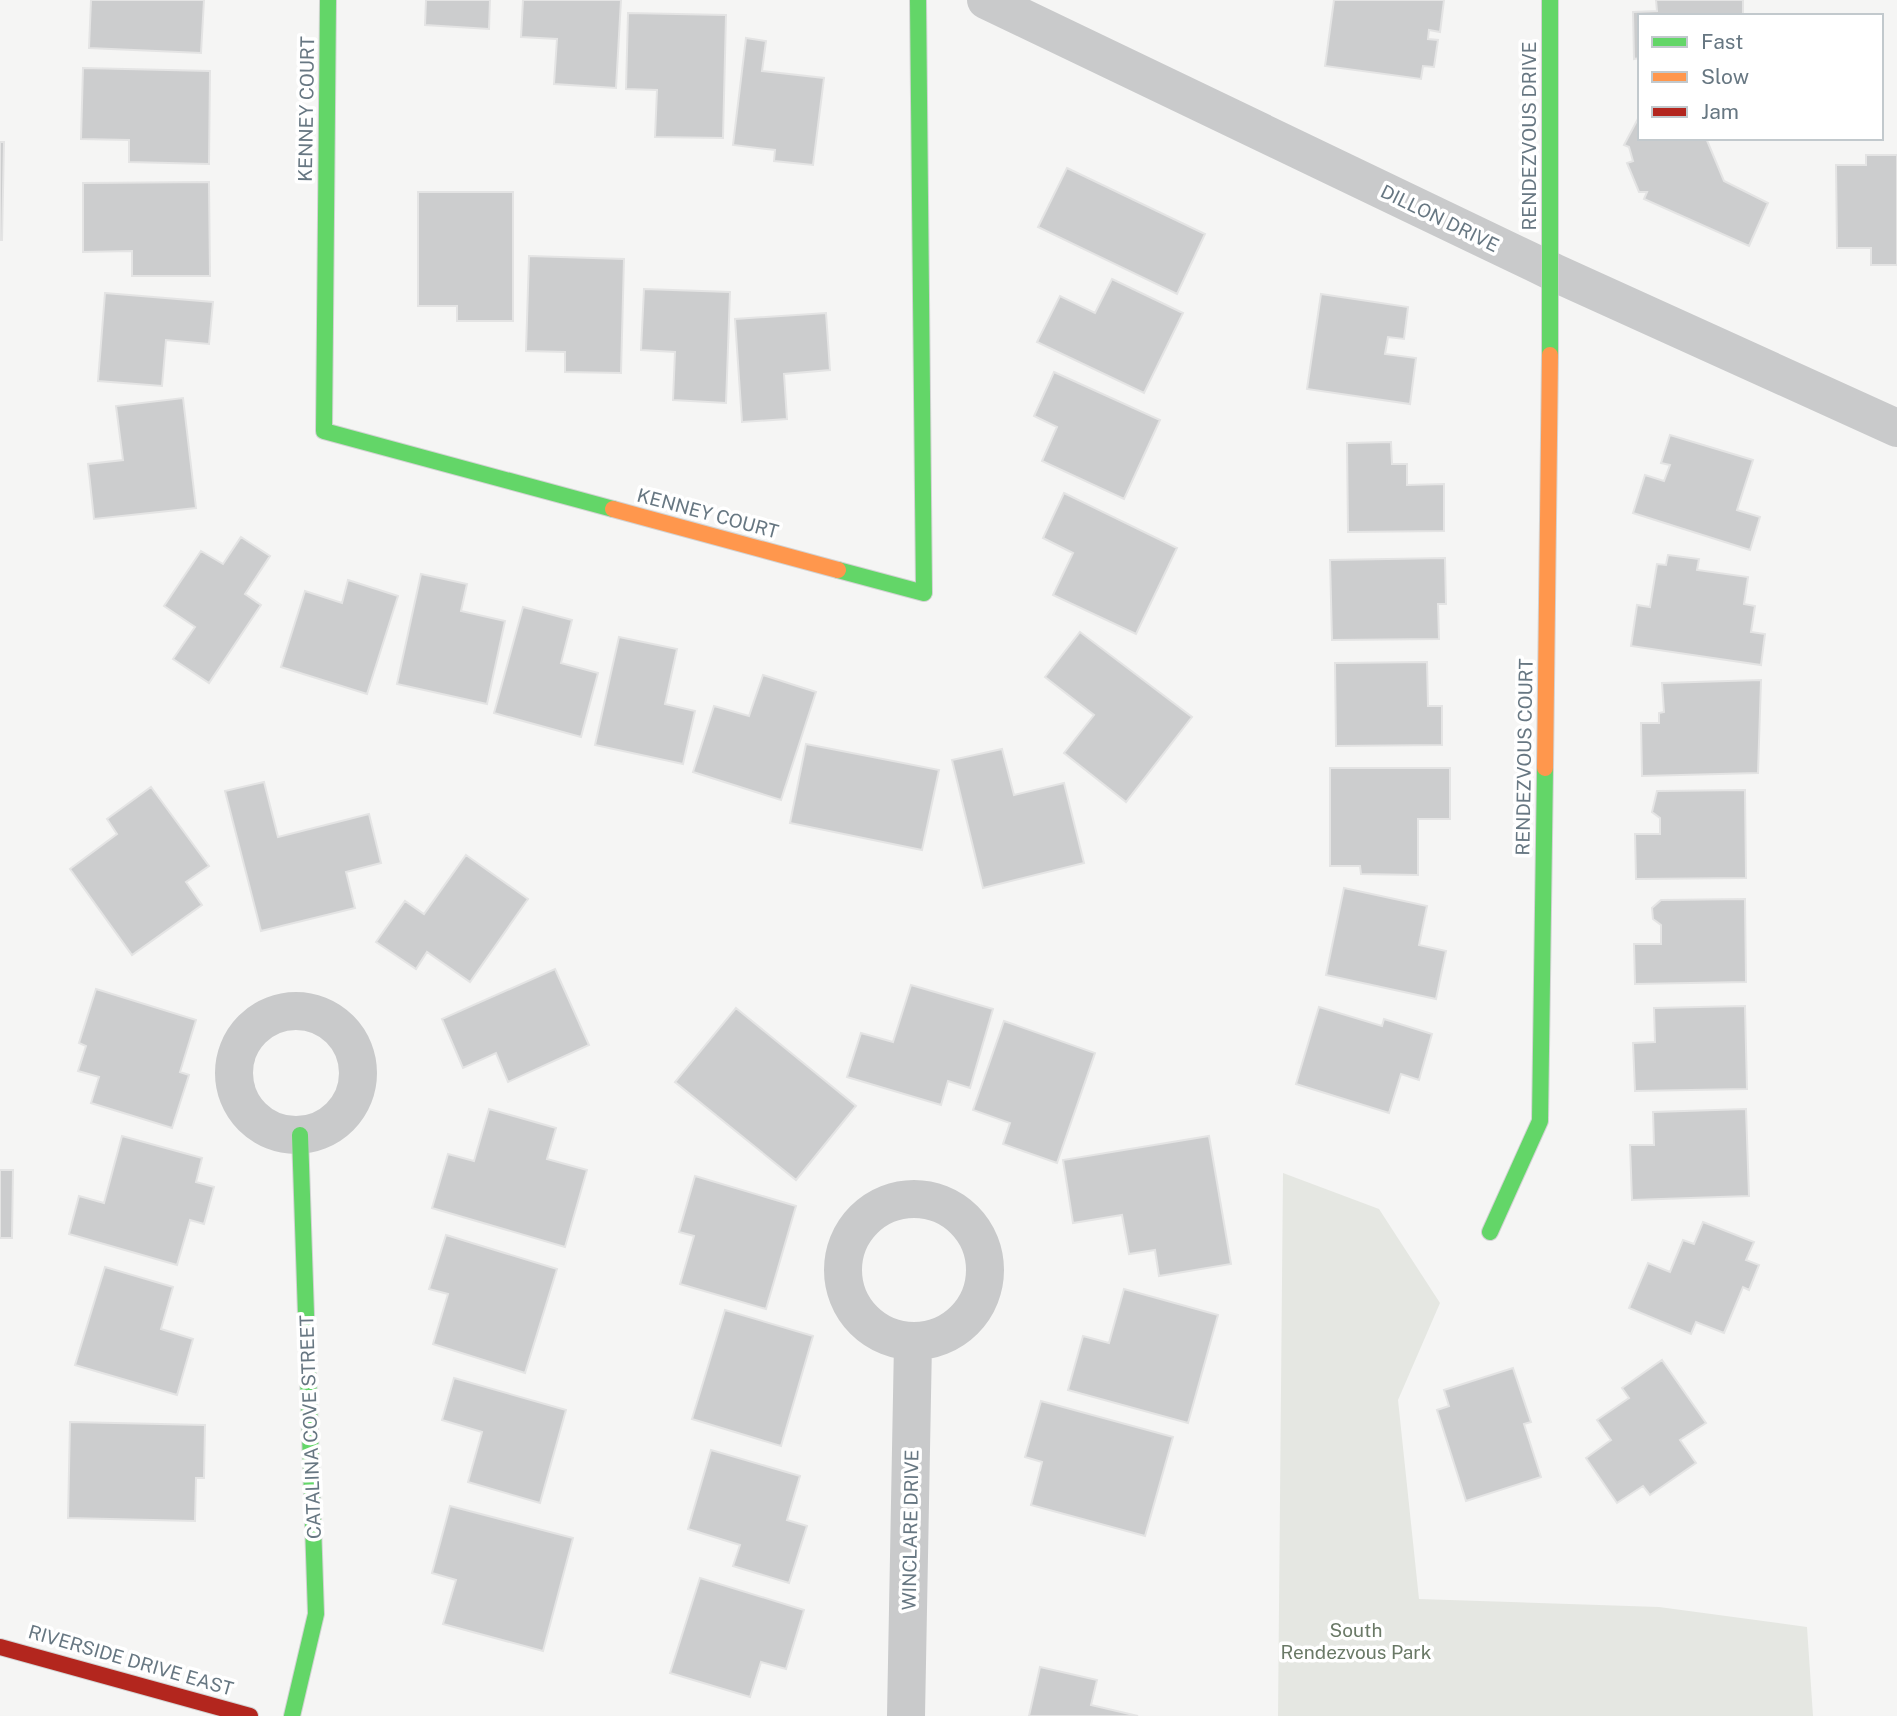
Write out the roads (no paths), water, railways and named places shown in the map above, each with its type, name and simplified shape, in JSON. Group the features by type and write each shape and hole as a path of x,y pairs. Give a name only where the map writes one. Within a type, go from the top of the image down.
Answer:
{"street":[{"name":"KENNEY COURT","path":"328,0 324,431 924,593 918,0"},
{"name":"DILLON DRIVE","path":"986,0 1551,271 1897,428"},
{"name":"RENDEZVOUS DRIVE","path":"1550,0 1551,271"},
{"name":"RENDEZVOUS COURT","path":"1490,1232 1540,1121 1551,271"},
{"name":"CATALINA COVE STREET","path":"292,1716 316,1614 300,1135"},
{"name":"WINCLARE DRIVE","path":"906,1716 913,1343"},
{"name":"RIVERSIDE DRIVE EAST","path":"0,1647 250,1716"}],"park label":[{"name":"South Rendezvous Park","path":"1356,1641"}]}
